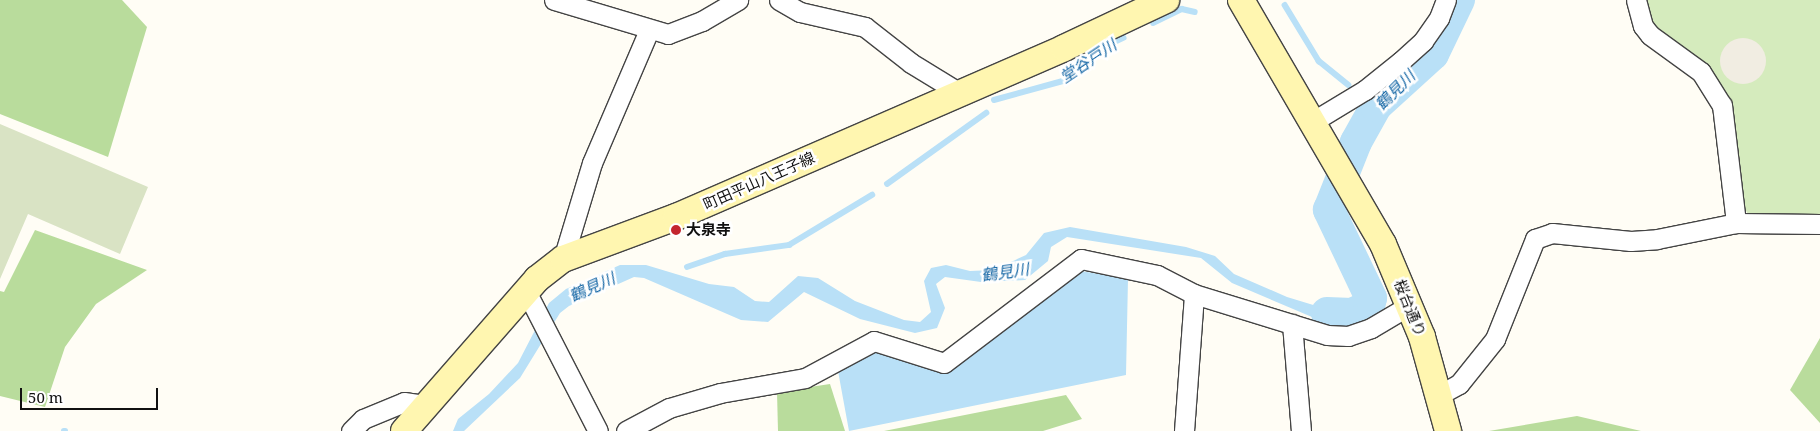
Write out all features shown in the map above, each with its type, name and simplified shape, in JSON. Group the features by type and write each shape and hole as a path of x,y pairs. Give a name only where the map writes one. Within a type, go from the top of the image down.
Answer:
{"main road":[{"name":"町田平山八王子線","path":"404,431 526,291 549,268 564,259 676,217 960,93 1166,0"},
{"path":"1242,0 1312,122"},
{"name":"桜台通り","path":"1312,122 1383,244 1410,305 1448,431"}],"street":[{"path":"554,0 649,30 668,34 702,21 738,0"},
{"path":"780,0 800,12 865,27 911,63 960,93"},
{"path":"1312,122 1365,90 1401,61 1423,40 1446,0"},
{"path":"1636,0 1643,26 1650,35 1701,72 1722,105 1728,131 1736,223"},
{"path":"564,259 592,163 649,30"},
{"path":"1439,396 1459,384 1495,339 1535,239 1552,233 1631,241 1656,239 1736,223 1820,224"},
{"path":"626,431 669,408 720,393 805,378 874,341 944,363 1081,259 1157,275 1194,294 1327,336 1348,336 1371,328 1410,305"},
{"path":"526,291 598,431"},
{"path":"1184,431 1194,294"},
{"path":"1292,324 1301,431"},
{"path":"351,431 363,419 404,402 426,405"}],"green space":[{"path":"0,0 122,0 147,27 108,157 0,114"},
{"path":"1644,0 1820,0 1820,216 1748,214 1743,206 1736,131 1730,104 1716,76 1652,23"},
{"path":"0,124 148,187 120,254 28,214 0,279"},
{"path":"35,230 147,270 96,304 65,347 45,407 0,396 0,291 4,292"},
{"path":"1820,338 1820,423 1790,390"},
{"path":"830,384 845,431 778,431 777,392"},
{"path":"1066,395 1082,419 1043,431 884,431"},
{"path":"1577,416 1641,431 1489,431"}],"shaded area":[{"path":"1738,38 1748,38 1762,48 1766,61 1762,74 1756,80 1748,84 1738,84 1724,74 1720,66 1720,56 1730,42"}],"water":[{"path":"1070,227 1186,247 1215,256 1234,274 1287,297 1333,311 1349,308 1367,300 1373,310 1354,321 1340,323 1312,317 1232,283 1201,258 1067,237 1051,247 1048,261 1025,280 981,282 945,277 936,284 945,308 937,328 915,333 860,319 804,292 768,322 741,320 644,278 634,277 569,306 560,313 520,378 464,431 453,431 458,419 489,394 518,363 549,303 566,289 620,265 646,265 709,284 734,287 755,301 769,302 798,276 818,278 855,301 904,320 920,322 931,312 924,281 931,268 946,265 970,271 993,270 1026,255 1044,233"},
{"path":"1081,271 1128,279 1126,375 849,431 838,371 873,352 948,372"}],"waterway":[{"name":"鶴見川","path":"1327,313 1352,314 1369,306 1371,298 1329,210 1356,142 1376,106 1433,54 1459,0"},
{"name":"堂谷戸川","path":"1285,5 1319,61 1349,85"},
{"name":"堂谷戸川","path":"1153,23 1182,9 1195,12"},
{"name":"堂谷戸川","path":"994,100 1063,81 1108,45 1123,38"},
{"name":"堂谷戸川","path":"1369,102 1376,106"},
{"path":"887,184 986,113"},
{"path":"687,267 725,254 789,245 872,195"}],"place":[{"name":"大泉寺","path":"676,230"}]}
